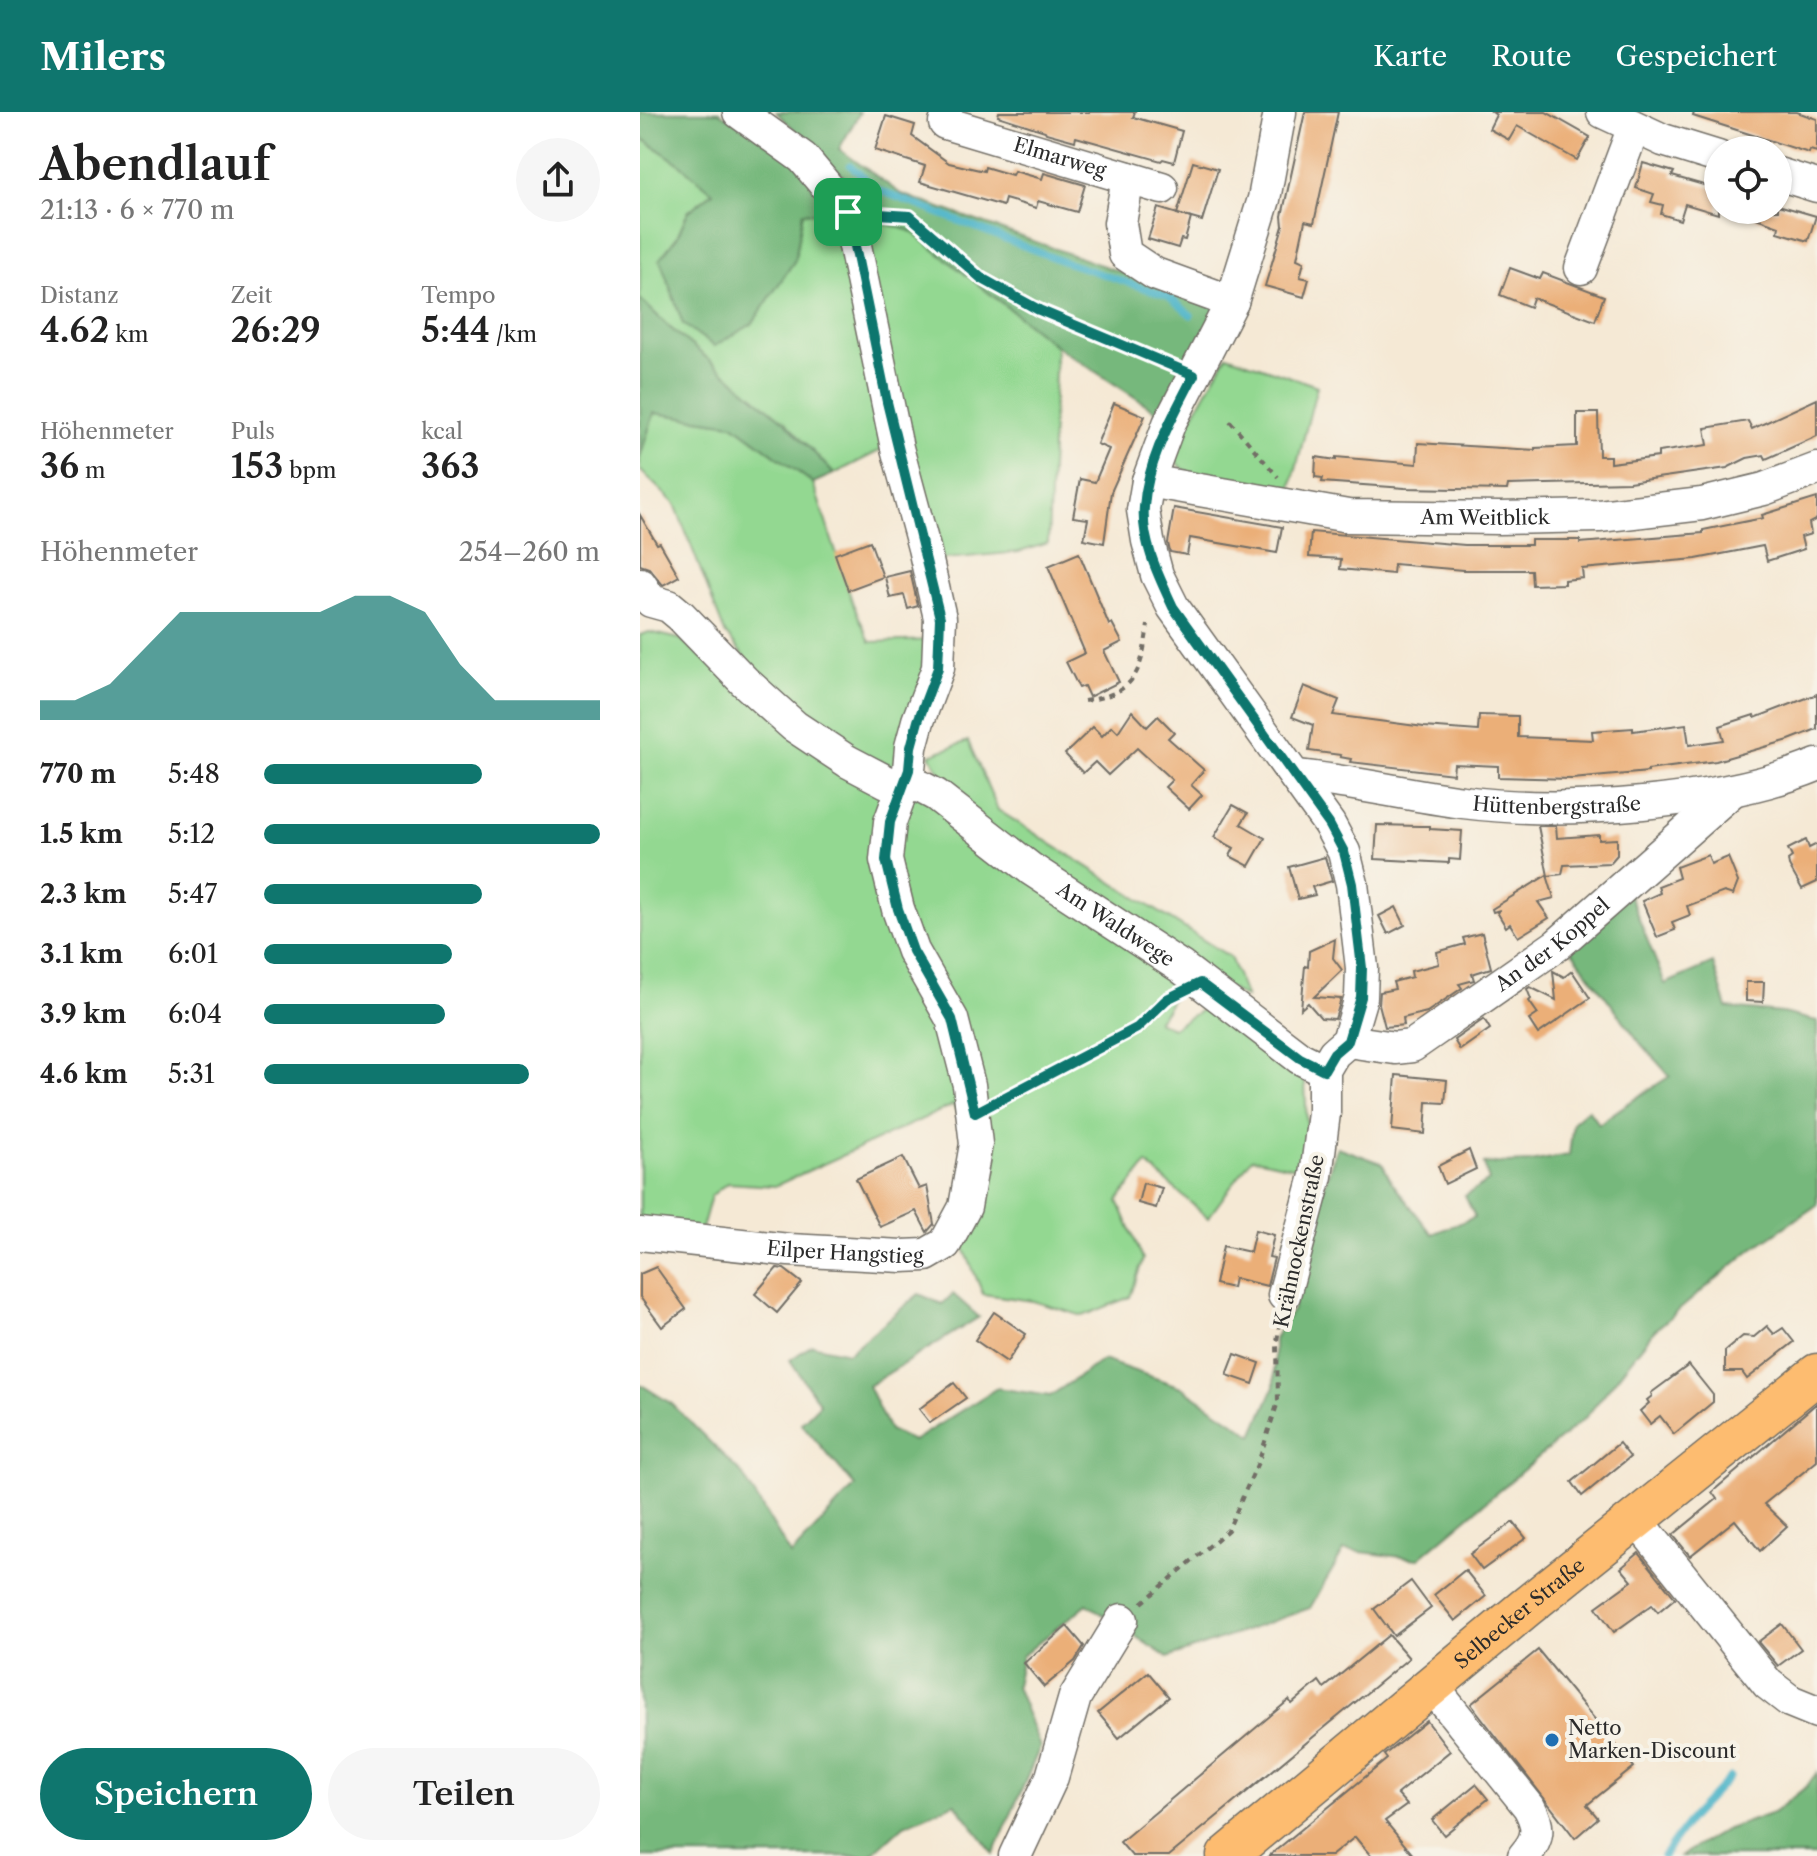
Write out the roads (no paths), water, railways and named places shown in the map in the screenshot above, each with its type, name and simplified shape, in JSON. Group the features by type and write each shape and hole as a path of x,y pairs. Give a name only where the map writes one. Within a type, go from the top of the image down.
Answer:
{"main road":[{"name":"Selbecker Straße","path":"1227,1856 1431,1685 1817,1374"}],"street":[{"path":"739,112 803,158 848,212 894,433 940,618 938,668 918,721 905,783"},
{"path":"1280,112 1264,199 1232,302 1169,424 1148,481 1143,510 1157,575 1173,607 1295,776 1344,852 1352,884 1362,968 1361,997 1348,1041 1334,1053 1324,1070"},
{"path":"1603,112 1663,140 1704,153"},
{"name":"Elmarweg","path":"945,123 1162,188"},
{"path":"1581,268 1634,127"},
{"name":"Elmarweg","path":"1128,178 1120,223 1125,254 1155,274 1232,302"},
{"path":"1792,178 1817,186"},
{"name":"Am Weitblick","path":"1148,481 1348,516 1599,516 1702,504 1764,489 1817,469"},
{"name":"Am Waldwege","path":"640,584 651,601 669,606 681,616 744,681 794,726 847,761 887,782 921,787 936,795 1031,869 1181,967 1300,1058 1324,1070"},
{"name":"Hüttenbergstraße","path":"1295,776 1464,802 1547,807 1644,802 1732,791 1817,765"},
{"name":"Eilper Hangstieg","path":"640,1234 789,1250 902,1256 926,1255 945,1244 965,1207 976,1144 975,1113 952,1019 913,951 891,884 886,860 887,839 905,783"},
{"name":"An der Koppel","path":"1348,1041 1395,1048 1412,1046 1557,945 1732,791"},
{"name":"Krähnockenstraße","path":"1284,1295 1316,1176 1324,1113 1324,1070"},
{"path":"1636,1519 1768,1684 1790,1701 1817,1712"},
{"path":"1015,1856 1052,1777 1075,1697 1122,1620"},
{"path":"1431,1685 1529,1807 1537,1822 1537,1835 1534,1845 1524,1856"}],"waterway":[{"path":"850,165 878,190 1062,261 1168,296 1191,315"},
{"path":"1663,1856 1691,1818 1730,1777"}],"place":[{"name":"Netto Marken-Discount","path":"1552,1740"}]}
